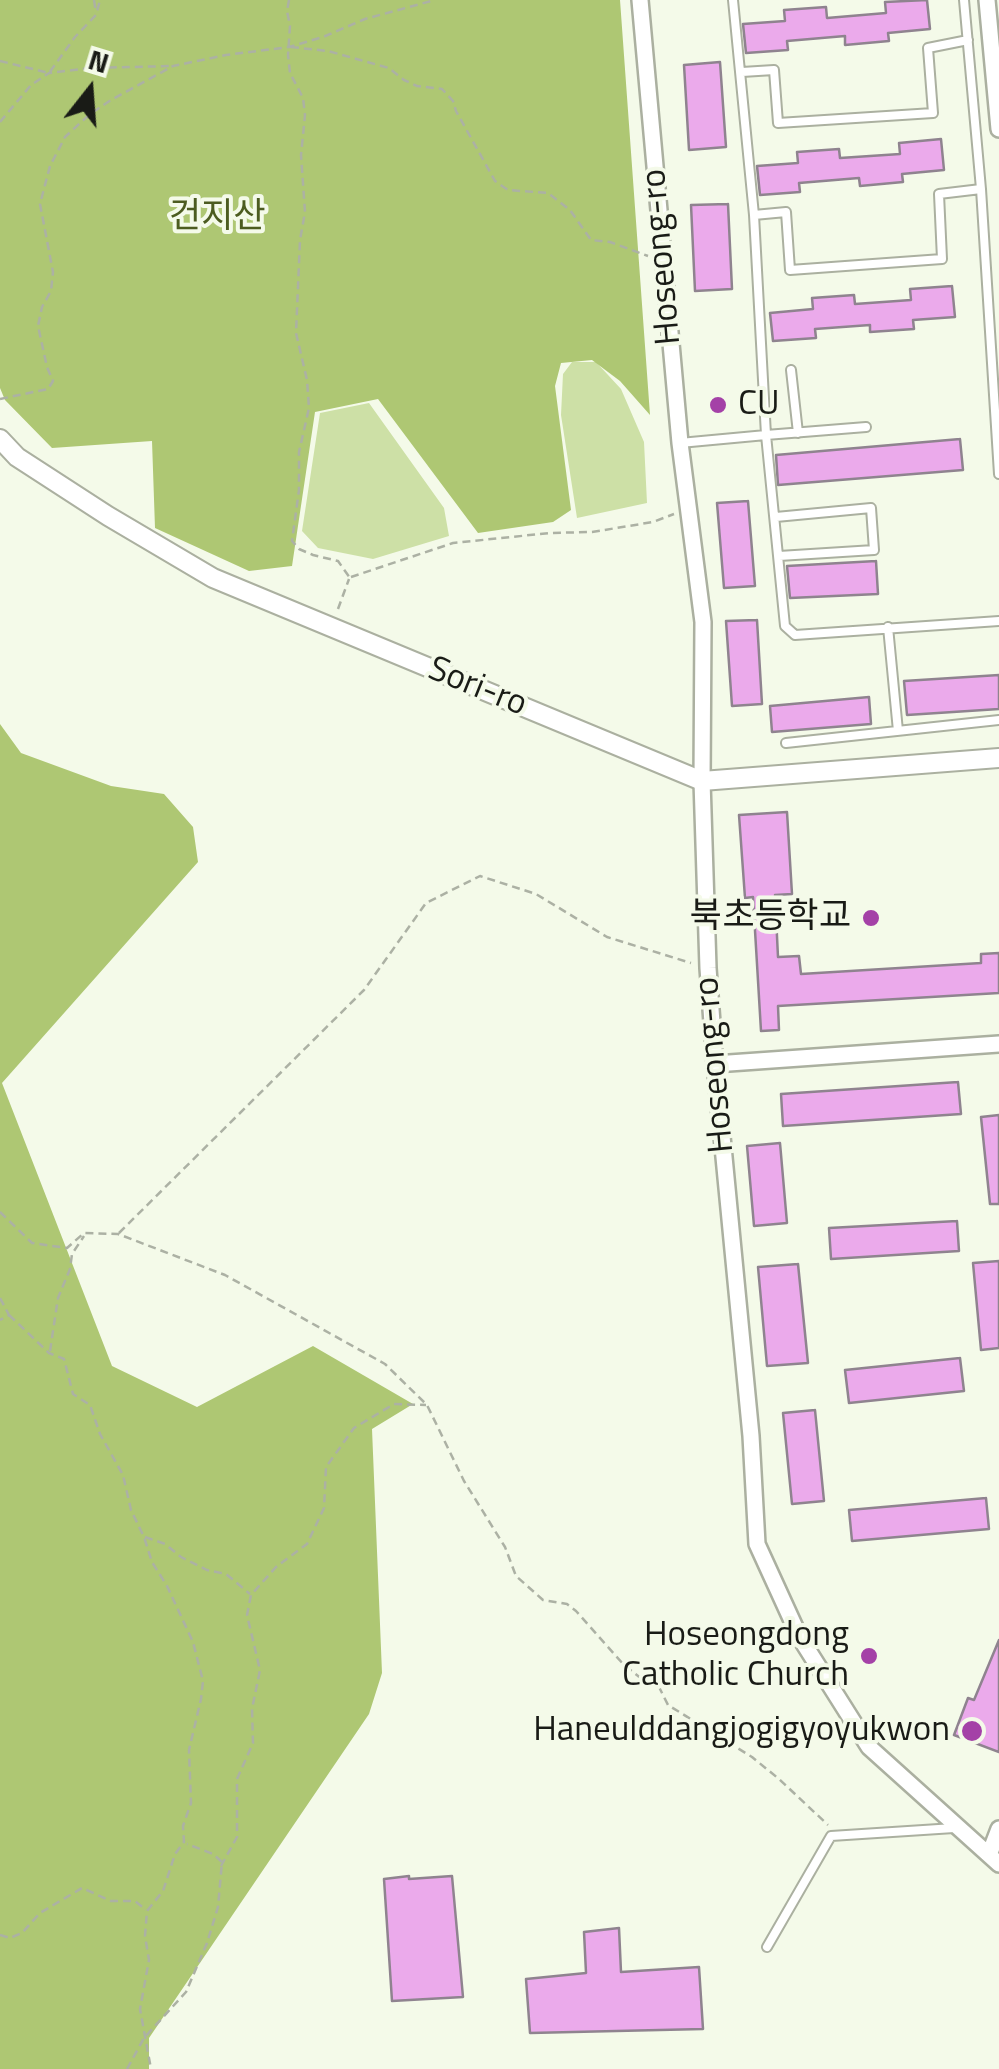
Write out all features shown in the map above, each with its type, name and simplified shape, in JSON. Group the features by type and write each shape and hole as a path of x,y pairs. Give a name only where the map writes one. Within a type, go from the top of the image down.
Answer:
{"street":[{"name":"Hoseong-ro","path":"640,0 680,443 702,622 708,968 714,1064 752,1436 757,1544 799,1636 869,1747 994,1859"},
{"path":"987,0 994,20 999,129"},
{"name":"Sori-ro","path":"0,439 17,457 214,578 702,781 999,758"},
{"path":"714,1064 999,1044"},
{"path":"994,1859 999,1829"}],"lane":[{"path":"733,0 754,215 766,436 785,626 795,635 999,621"},
{"path":"964,0 982,189 999,474"},
{"path":"742,72 774,70 778,123 933,114 928,48 968,40"},
{"path":"754,215 786,212 790,270 942,259 939,194 982,189"},
{"path":"790,370 798,432"},
{"path":"680,443 866,426"},
{"path":"776,518 872,508 874,550 778,556"},
{"path":"888,627 898,731"},
{"path":"786,743 999,720"},
{"path":"767,1948 832,1836 959,1828"}],"path":[{"path":"0,122 31,86 50,74 75,37 96,15 97,0"},
{"path":"289,0 290,74 303,98 306,116 301,156 304,212 296,333 309,408 300,452 292,541 300,549 338,561 350,578"},
{"path":"0,61 50,74 91,68 173,66 289,47 365,18 436,0"},
{"path":"289,47 328,51 389,68 417,86 442,89 453,100 495,181 508,190 548,193 570,210 591,240 610,242 664,262"},
{"path":"0,399 48,389 53,380 38,326 51,291 53,272 40,204 50,166 65,137 111,100 173,66"},
{"path":"327,626 350,578 453,543 592,532 653,522 688,507"},
{"path":"118,1234 364,990 426,903 480,876 536,894 607,937 708,968"},
{"path":"0,1212 32,1242 66,1248 84,1233 118,1234 225,1275 385,1364 427,1405 464,1481 505,1547 516,1576 543,1600 567,1604 624,1665 659,1687 668,1705 752,1757 826,1824 845,1836"},
{"path":"50,1353 58,1298 72,1254 84,1233"},
{"path":"0,1298 9,1316 50,1353 64,1359 73,1394 90,1405 100,1434 123,1476 131,1510 152,1562 194,1642 203,1681 189,1750 191,1803 183,1826 184,1842 174,1854 163,1891 148,1912 144,1936 149,1960 140,2010 151,2069"},
{"path":"0,1320 9,1316"},
{"path":"221,1866 237,1837 237,1779 253,1744 252,1709 260,1670 246,1615 250,1595 276,1567 307,1544 324,1508 326,1467 354,1428 394,1404 427,1405"},
{"path":"144,1537 166,1544 181,1558 207,1570 226,1574 250,1595"},
{"path":"127,2069 144,2038 186,1992 218,1906 222,1862 184,1842"},
{"path":"0,1935 10,1938 22,1933 40,1913 82,1888 111,1901 135,1901 148,1912"}],"green space":[{"name":"건지산","path":"0,0 620,0 650,415 620,381 592,360 561,363 555,386 571,510 553,522 478,533 378,399 315,412 292,566 249,571 155,528 152,441 52,448 5,400 0,388"},
{"path":"572,362 596,362 621,389 644,442 647,503 577,518 561,415 563,374"},
{"path":"369,403 444,508 449,536 373,559 318,548 302,531 320,413"},
{"path":"0,724 21,753 111,786 164,794 193,827 198,862 2,1083 112,1366 197,1407 313,1346 413,1404 372,1429 382,1673 369,1714 149,2038 149,2069 0,2069"}],"building":[{"path":"927,0 930,29 888,33 889,41 845,45 845,36 787,41 788,50 746,53 743,24 785,21 784,10 826,7 827,18 886,13 885,2"},
{"path":"720,62 726,147 689,150 684,65"},
{"path":"941,139 944,170 902,174 903,182 860,186 859,178 799,183 800,192 760,195 757,166 798,163 797,152 839,149 840,158 900,154 899,143"},
{"path":"728,204 732,289 695,291 691,205"},
{"path":"952,286 955,317 913,320 914,329 870,332 870,325 815,329 816,338 773,341 770,313 813,309 812,298 854,295 855,304 911,300 910,289"},
{"path":"960,439 963,470 778,485 776,455"},
{"path":"748,501 755,586 724,588 717,503"},
{"path":"876,561 878,594 790,598 787,566"},
{"path":"757,620 762,704 732,706 726,621"},
{"path":"999,675 999,709 907,715 904,681"},
{"path":"869,697 871,724 772,732 770,706"},
{"path":"787,812 792,894 775,895 778,957 799,956 801,974 981,963 981,954 999,953 999,993 778,1006 779,1030 761,1031 753,897 745,898 739,815"},
{"path":"958,1082 961,1114 783,1126 781,1094"},
{"path":"999,1115 999,1204 990,1204 981,1117"},
{"path":"780,1143 787,1223 754,1226 747,1146"},
{"path":"957,1221 959,1251 831,1259 829,1228"},
{"path":"999,1261 999,1348 981,1350 973,1263"},
{"path":"798,1264 808,1363 767,1366 758,1267"},
{"path":"960,1358 964,1391 849,1403 845,1370"},
{"path":"815,1410 824,1501 792,1504 783,1413"},
{"path":"986,1498 989,1529 852,1541 849,1510"},
{"path":"999,1640 999,1752 954,1735 968,1698 974,1700"},
{"path":"452,1876 463,1997 392,2001 384,1879"},
{"path":"619,1928 621,1972 699,1967 703,2029 530,2033 526,1979 586,1973 584,1932"}],"place":[{"name":"CU","path":"718,405"},
{"name":"북초등학교","path":"871,918"},
{"name":"Hoseongdong Catholic Church","path":"869,1656"},
{"name":"Haneulddangjogigyoyukwon","path":"972,1731"}]}
